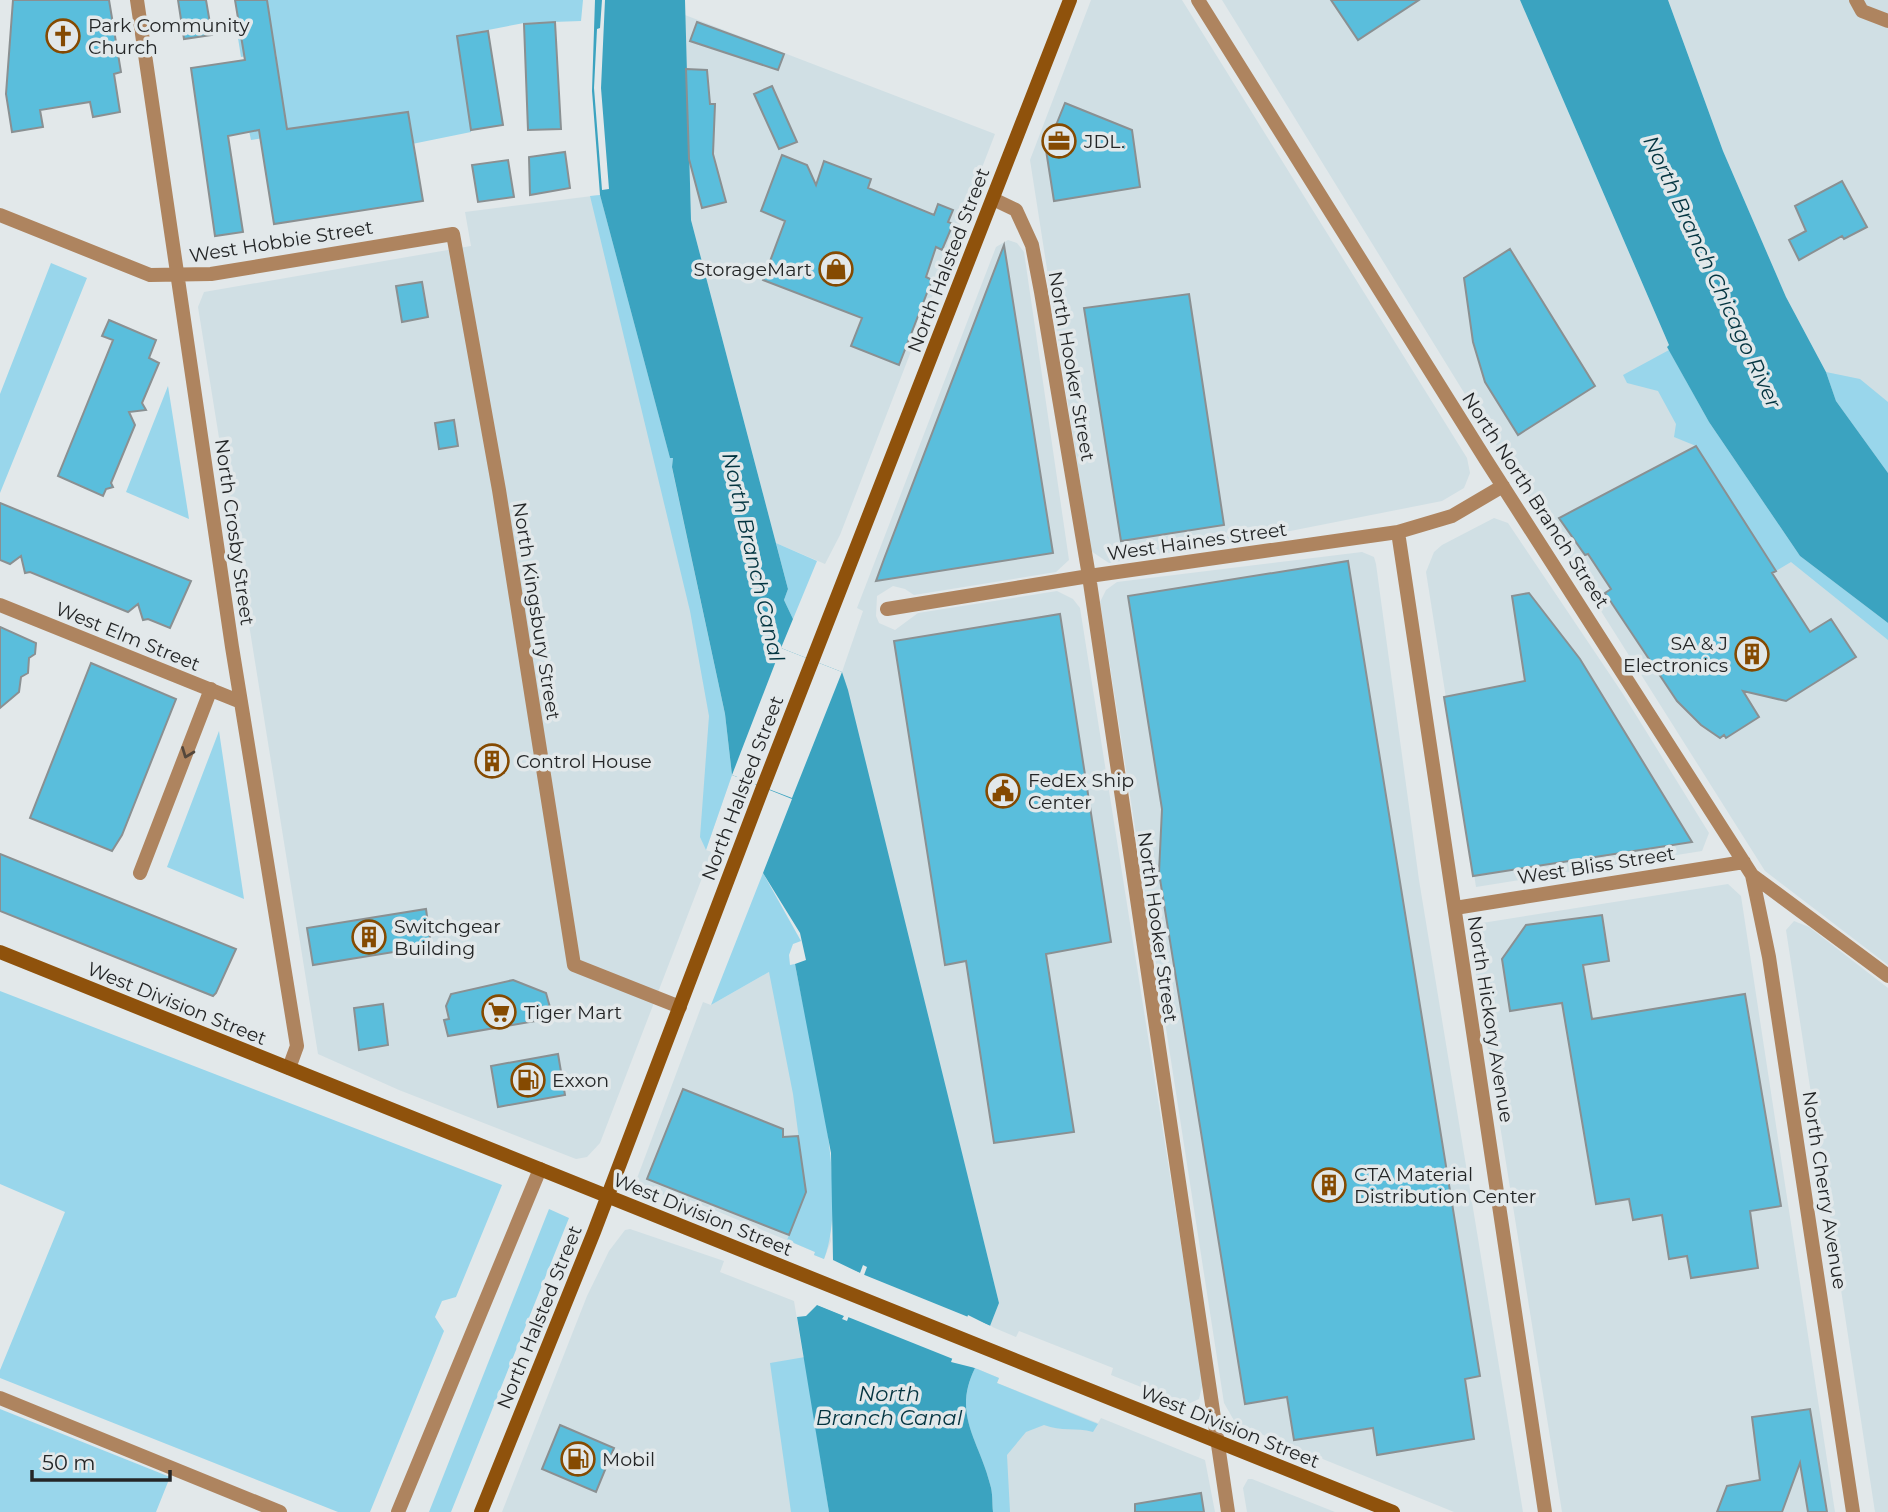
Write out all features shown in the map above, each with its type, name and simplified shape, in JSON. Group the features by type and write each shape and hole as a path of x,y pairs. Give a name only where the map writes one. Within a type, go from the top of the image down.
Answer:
{"main road":[{"name":"North Halsted Street","path":"481,1512 607,1196 812,660 1070,0"},
{"name":"West Division Street","path":"0,952 1392,1512"}],"street":[{"name":"North Crosby Street","path":"137,0 242,702 297,1046 289,1068"},
{"name":"North North Branch Street","path":"1198,0 1503,486 1752,875 1888,976"},
{"path":"1856,0 1862,10 1888,21"},
{"name":"North Hooker Street","path":"993,199 1016,210 1032,246 1089,576 1228,1512"},
{"name":"West Hobbie Street","path":"0,215 150,275 211,274 453,234"},
{"name":"North Kingsbury Street","path":"453,234 499,490 574,965 680,1007"},
{"name":"West Haines Street","path":"887,609 1089,576 1398,531 1452,516 1503,486"},
{"name":"North Hickory Avenue","path":"1398,531 1545,1512"},
{"name":"West Elm Street","path":"0,605 242,702"},
{"path":"140,873 211,689"},
{"name":"West Bliss Street","path":"1455,908 1744,862"},
{"name":"North Cherry Avenue","path":"1752,875 1769,957 1853,1512"},
{"path":"398,1512 540,1169"},
{"path":"0,1398 280,1512"}],"shaded area":[{"path":"267,0 583,0 581,21 524,23 457,36 471,132 412,144 406,116 251,140 247,122 283,117 276,52 241,57 238,38 272,34"},
{"path":"1091,0 1182,0 1467,458 1470,473 1464,488 1442,501 1235,542 1109,563 1091,551 1030,160"},
{"path":"1222,0 1520,0 1669,345 1667,347 1709,422 1800,556 1888,623 1888,965 1765,871 1500,451"},
{"path":"1668,0 1888,0 1888,473 1836,401 1826,372 1786,297 1723,151"},
{"path":"685,15 995,134 840,535 825,564 776,543 691,220"},
{"path":"600,195 675,467 732,775 706,850 712,852 600,1143 587,1157 576,1159 399,1090 318,1054 198,307 204,292 471,246 465,212"},
{"path":"600,195 670,458 673,458 672,468 725,714 732,775 706,850 700,837 709,716 690,611 590,196"},
{"path":"1008,240 1017,243 1024,252 1069,560 1056,572 914,595 893,586 877,596 876,616 879,623 895,630 918,613 1057,591 1073,599 1080,608 1203,1383 1199,1399 1186,1405 1111,1375 1113,1368 1019,1331 1016,1337 990,1326 999,1303 842,672 863,611 857,608 996,247"},
{"path":"51,263 87,278 0,493 0,394"},
{"path":"1669,350 1709,422 1800,556 1888,623 1888,640 1791,562 1776,571 1696,446 1674,437 1676,424 1658,391 1627,383 1623,375"},
{"path":"1826,372 1860,379 1888,402 1888,473 1836,401"},
{"path":"168,386 189,519 126,492"},
{"path":"1494,518 1508,523 1623,694 1709,833 1702,851 1476,887 1426,572 1434,552 1442,545"},
{"path":"776,543 817,561 793,619 784,600 788,589"},
{"name":"CTA Material Distribution Center","path":"1362,552 1374,557 1376,564 1419,880 1523,1512 1454,1512 1236,1424 1224,1403 1100,602 1106,590 1117,582"},
{"path":"219,731 244,899 167,867"},
{"path":"763,873 801,941 793,944 789,955 790,965 795,964 825,1114 833,1194 831,1230 824,1259 814,1255 815,1252 787,1240 806,1192 793,1094 769,972 711,1005"},
{"path":"1728,884 1741,896 1835,1512 1562,1512 1469,932 1471,927 1482,923"},
{"path":"1794,921 1809,927 1888,988 1888,1512 1875,1512 1786,930"},
{"path":"795,964 831,1241 824,1259 814,1255 815,1252 690,1200 688,1205 638,1185 636,1181 703,1002 711,1005 769,972"},
{"path":"0,991 502,1185 456,1297 442,1301 435,1317 444,1331 370,1512 338,1512 0,1378 0,1370 65,1212 0,1184"},
{"path":"549,1209 569,1218 451,1512 429,1512"},
{"path":"630,1229 724,1261 720,1272 794,1301 829,1512 502,1512 587,1296 609,1251 625,1230"},
{"path":"805,1357 829,1512 791,1512 770,1363"},
{"path":"975,1368 999,1378 997,1383 1098,1423 1101,1418 1205,1460 1215,1512 993,1512 991,1485 964,1415"},
{"path":"975,1368 999,1378 997,1383 1098,1424 1093,1432 1044,1425 1026,1432 1007,1455 1010,1512 993,1512 991,1487 970,1427 966,1400"},
{"path":"0,1409 170,1477 156,1512 0,1512"},
{"path":"1248,1479 1335,1512 1247,1512 1243,1488"}],"water":[{"name":"North Branch Canal","path":"595,0 685,0 691,220 788,589 784,600 793,619 781,648 842,672 848,690 999,1303 990,1326 968,1315 951,1362 975,1368 966,1400 967,1414 991,1487 993,1512 829,1512 797,1317 806,1316 817,1305 844,1316 842,1319 847,1321 867,1267 863,1265 860,1273 833,1260 831,1153 795,964 806,960 800,933 763,873 792,799 732,775 725,714 672,467 673,458 670,458 600,195 592,91"},
{"name":"North Branch Chicago River","path":"1520,0 1668,0 1723,151 1786,297 1826,372 1836,401 1888,473 1888,623 1800,556 1709,422 1667,347 1669,345"}],"pier":[{"path":"602,0 605,0 601,88 609,189 602,190 594,88 597,29 600,28"},
{"path":"781,648 842,672 792,798 732,775"},
{"path":"830,1261 993,1327 989,1329 971,1319 956,1359 976,1365 978,1369 813,1303 818,1301 846,1314 860,1277"}],"building":[{"name":"Park Community Church","path":"13,0 109,0 121,72 114,74 120,112 93,117 90,102 40,110 43,127 12,132 6,94"},
{"path":"178,0 206,0 212,35 184,39"},
{"path":"235,0 267,0 287,129 408,112 423,201 274,224 259,130 228,136 243,232 215,236 191,68 245,60"},
{"path":"1331,0 1419,0 1358,40"},
{"path":"555,22 561,129 528,130 524,24"},
{"path":"697,22 784,54 778,70 690,41"},
{"path":"488,31 503,125 471,130 457,36"},
{"path":"686,69 707,70 710,104 715,104 713,154 726,202 702,208 689,159"},
{"path":"772,86 797,142 779,149 754,94"},
{"path":"1065,103 1132,130 1140,187 1054,201 1046,150"},
{"path":"565,152 570,188 530,195 529,157"},
{"name":"StorageMart","path":"782,155 807,165 816,185 824,161 871,179 868,188 934,215 938,204 953,210 948,222 953,224 942,250 936,247 926,277 932,280 899,365 851,346 862,318 763,280 785,221 761,211"},
{"path":"508,160 514,197 478,202 472,165"},
{"path":"1842,181 1867,227 1844,239 1842,236 1799,260 1789,240 1806,231 1795,206"},
{"path":"1004,245 1053,553 876,581 884,559"},
{"path":"1510,249 1595,386 1518,435 1485,382 1473,342 1464,278"},
{"path":"422,282 428,317 402,322 396,286"},
{"path":"1189,294 1224,525 1121,541 1084,308"},
{"path":"109,320 156,340 149,358 159,363 142,403 146,410 129,412 135,425 111,483 113,487 106,489 103,496 58,476 113,340 102,336"},
{"path":"454,420 458,446 439,449 435,423"},
{"path":"1696,446 1776,571 1772,573 1810,632 1831,619 1856,657 1786,701 1743,691 1759,717 1726,738 1724,735 1720,738 1701,725 1677,701 1605,593 1611,589 1588,554 1585,555 1559,518"},
{"path":"0,503 191,581 170,628 148,619 143,620 138,604 128,612 30,572 25,573 21,556 10,564 0,560"},
{"name":"CTA Material Distribution Center","path":"1348,561 1480,1376 1465,1379 1474,1439 1377,1455 1373,1428 1294,1440 1287,1397 1245,1404 1159,873 1162,809 1128,596"},
{"path":"1529,593 1580,659 1692,842 1473,876 1444,697 1525,681 1512,596"},
{"name":"FedEx Ship Center","path":"1060,614 1111,942 1046,954 1074,1132 994,1143 966,961 945,965 894,641"},
{"path":"0,627 36,643 35,654 29,658 28,673 21,677 19,692 0,708"},
{"path":"91,663 176,699 122,835 112,851 30,818"},
{"name":"Control House","path":"500,746 504,773 484,775 480,749"},
{"path":"0,854 236,949 216,993 213,996 0,911"},
{"name":"Switchgear Building","path":"426,909 431,946 313,965 307,928"},
{"path":"1602,915 1609,961 1583,965 1592,1019 1745,994 1781,1206 1750,1211 1758,1268 1691,1278 1687,1256 1669,1259 1662,1215 1633,1220 1629,1199 1596,1204 1562,1003 1510,1011 1502,959 1526,925"},
{"name":"Tiger Mart","path":"513,980 546,993 553,1018 448,1036 444,1020 449,1019 446,1006 451,994"},
{"path":"383,1004 388,1045 359,1050 354,1008"},
{"name":"Exxon","path":"558,1054 565,1095 498,1107 491,1066"},
{"path":"683,1089 783,1129 783,1137 798,1136 806,1192 789,1235 647,1179"},
{"path":"1810,1409 1827,1512 1808,1512 1800,1463 1782,1512 1717,1512 1727,1486 1760,1480 1752,1417"},
{"name":"Mobil","path":"560,1425 614,1448 596,1492 542,1469"},
{"path":"1201,1493 1204,1512 1135,1512 1135,1504"}],"place":[{"name":"Park Community Church","path":"63,36"},
{"name":"JDL.","path":"1059,141"},
{"name":"StorageMart","path":"836,269"},
{"name":"SA & J Electronics","path":"1752,654"},
{"name":"Control House","path":"492,761"},
{"name":"FedEx Ship Center","path":"1003,791"},
{"name":"Switchgear Building","path":"369,937"},
{"name":"Tiger Mart","path":"499,1012"},
{"name":"Exxon","path":"528,1080"},
{"name":"CTA Material Distribution Center","path":"1329,1185"},
{"name":"Mobil","path":"578,1459"}]}
